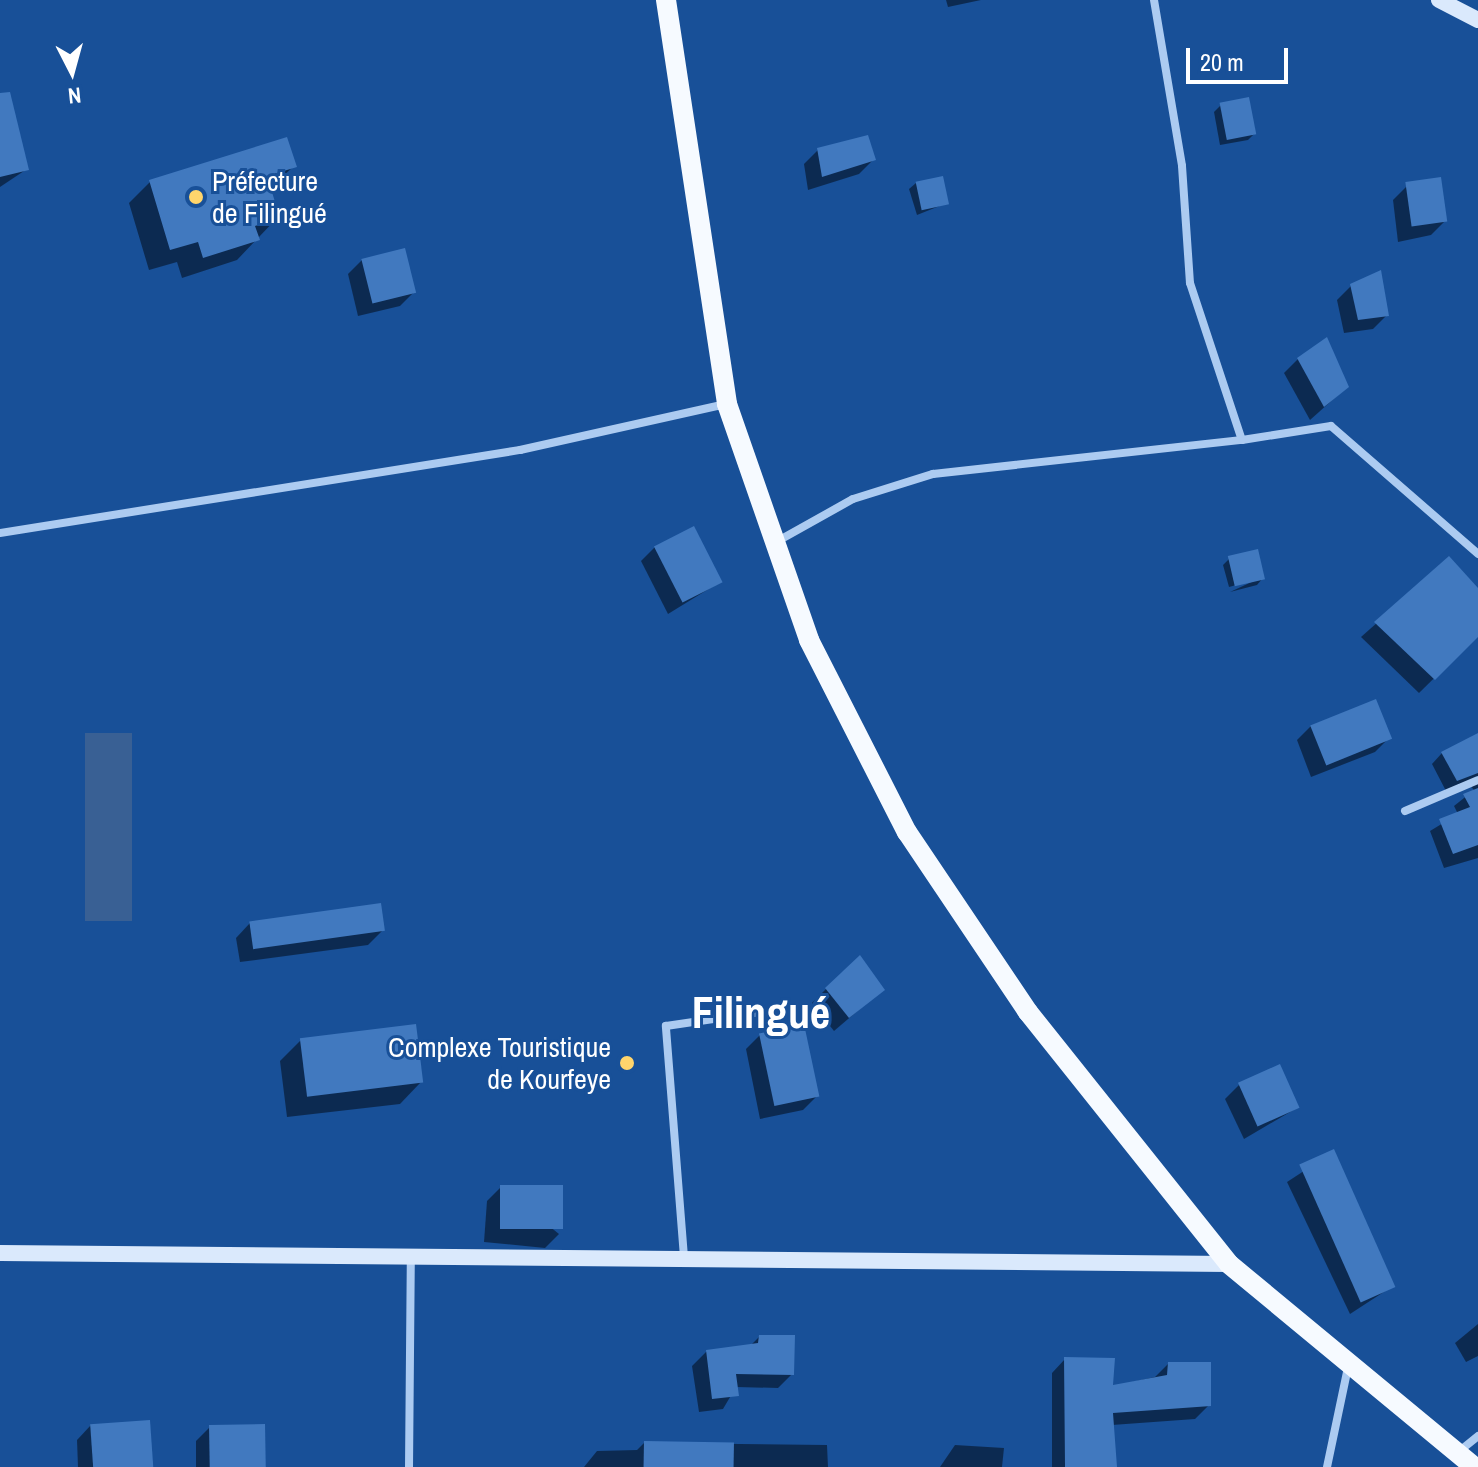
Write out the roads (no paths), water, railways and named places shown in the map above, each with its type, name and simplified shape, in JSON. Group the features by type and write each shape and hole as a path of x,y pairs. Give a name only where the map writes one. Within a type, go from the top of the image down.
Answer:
{"main road":[{"path":"666,0 727,404 771,545 809,640 907,832 1028,1012 1229,1264 1348,1367 1474,1467"}],"street":[{"path":"1154,0 1182,166 1190,283 1242,440"},
{"path":"1439,0 1478,20"},
{"path":"0,533 520,450 727,404"},
{"path":"771,545 853,499 933,474 1242,440 1331,426 1478,554"},
{"path":"1405,811 1478,780"},
{"path":"684,1257 666,1026 761,1012"},
{"path":"0,1253 411,1253 1229,1264"},
{"path":"409,1467 411,1253"},
{"path":"1327,1467 1348,1367"},
{"path":"1457,1453 1478,1436"}],"water":[{"path":"85,733 132,733 132,921 85,921"}],"place":[{"name":"Préfecture de Filingué","path":"196,197"},
{"name":"Complexe Touristique de Kourfeye","path":"627,1063"}],"district":[{"name":"Filingué","path":"761,1012"}]}
